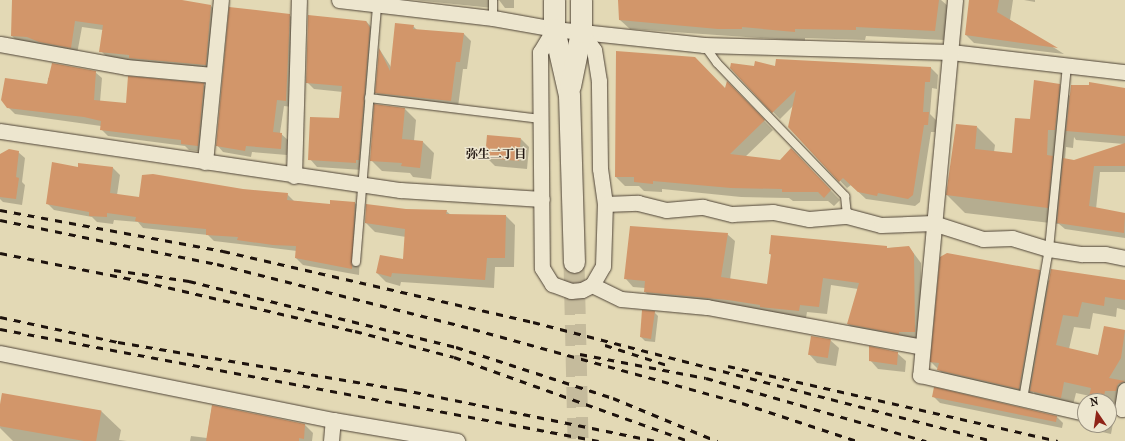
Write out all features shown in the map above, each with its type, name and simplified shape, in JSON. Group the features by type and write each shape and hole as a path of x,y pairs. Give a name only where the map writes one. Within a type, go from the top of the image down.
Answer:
{"street":[{"path":"205,162 221,0"},
{"path":"294,176 299,0"},
{"path":"339,0 377,4 423,5 554,29 704,45 951,52 1125,72"},
{"path":"554,0 554,29 569,95 574,262"},
{"path":"569,95 581,32 580,0"},
{"path":"955,0 933,223 920,376 1077,411"},
{"path":"554,29 540,52 542,268 546,277 552,284 571,292 592,285 604,266 605,204 600,169 598,81 594,50 581,32"},
{"path":"0,44 126,67 213,75"},
{"path":"0,131 294,176 400,190 542,199"},
{"path":"605,204 638,203 666,210 703,207 732,214 773,212 809,219 847,216 881,224 933,223 983,238 1021,240 1049,249 1082,254 1105,254 1125,258"},
{"path":"592,285 621,300 707,307 922,347"},
{"path":"0,353 333,420 458,441"},
{"path":"1119,410 1125,390"},
{"path":"331,441 333,420"}],"lane":[{"path":"493,0 493,18"},
{"path":"356,262 377,4"},
{"path":"704,45 717,62 845,196 847,216"},
{"path":"1023,399 1049,249 1067,66"},
{"path":"369,98 541,119"}],"building":[{"path":"12,0 182,0 211,5 206,65 129,58 129,55 99,52 103,25 75,21 71,48 39,42 27,37 11,36"},
{"path":"618,0 939,0 935,31 856,27 856,30 795,29 795,32 742,27 742,29 718,29 619,20"},
{"path":"969,0 999,0 997,12 1058,48 965,35"},
{"path":"229,7 290,14 286,101 277,100 273,132 282,133 281,149 246,146 245,151 216,146"},
{"path":"308,15 366,21 370,28 359,160 356,160 356,163 308,160 310,117 339,118 342,86 306,83"},
{"path":"395,23 414,25 413,29 464,33 460,62 456,62 451,101 375,93 379,48 390,71"},
{"path":"616,51 695,57 725,88 727,81 765,120 730,154 780,160 791,148 831,190 824,198 818,192 782,192 782,189 731,188 653,181 653,184 634,182 634,177 615,177"},
{"path":"776,59 931,67 930,82 925,82 923,112 929,112 928,125 924,125 913,195 908,199 878,193 877,196 858,192 843,178 839,182 788,127 796,90 772,113 730,68 731,63 754,66 755,61 775,66"},
{"path":"52,63 96,71 94,100 126,103 128,76 204,83 198,146 181,144 181,140 100,130 101,121 84,117 7,108 1,100 5,78 47,84"},
{"path":"1034,80 1060,84 1055,130 1048,130 1047,155 1053,156 1048,208 946,195 956,124 977,126 975,149 1012,153 1015,118 1030,119"},
{"path":"1089,82 1125,88 1125,136 1066,131 1071,85 1089,85"},
{"path":"374,104 405,108 402,139 423,141 420,168 401,166 402,163 370,161"},
{"path":"487,135 521,138 519,161 485,158"},
{"path":"1125,143 1125,166 1094,166 1089,206 1125,213 1124,233 1057,223 1063,158 1074,160"},
{"path":"9,149 19,151 16,177 19,178 16,199 0,197 0,154"},
{"path":"52,162 78,167 78,163 113,167 110,193 139,197 142,175 153,174 243,189 288,193 287,200 330,204 330,200 355,202 352,269 295,258 296,246 273,245 237,240 238,237 206,235 206,229 144,223 135,221 136,217 107,213 107,217 89,216 89,212 46,204"},
{"path":"366,204 406,209 447,210 446,214 506,215 505,258 487,258 485,280 392,273 391,277 376,273 380,255 403,259 405,229 365,223"},
{"path":"630,226 728,233 721,277 767,284 771,254 769,254 771,235 887,246 887,248 909,246 914,254 915,332 899,332 899,334 847,324 859,283 823,278 819,307 800,305 799,311 760,307 760,305 728,300 644,292 645,281 624,279"},
{"path":"947,253 1040,270 1019,389 937,370 939,363 930,362 940,257"},
{"path":"1051,269 1125,280 1125,300 1105,297 1104,306 1082,302 1078,317 1063,315 1056,345 1098,355 1104,326 1125,330 1121,358 1109,378 1125,381 1118,384 1116,391 1105,391 1105,393 1090,393 1091,388 1064,382 1061,398 1030,391"},
{"path":"642,310 655,311 651,339 640,337"},
{"path":"811,336 831,339 828,358 808,355"},
{"path":"869,346 898,352 897,365 869,361"},
{"path":"934,387 1057,416 1056,422 932,397"},
{"path":"2,393 101,411 96,441 84,441 0,426 0,404"},
{"path":"212,405 305,424 304,439 299,438 299,441 206,441"}],"tunnel":[{"path":"574,262 578,441"}],"railway":[{"path":"0,210 223,251 533,322 993,441"},
{"path":"0,220 217,264 473,329 742,403 857,441"},
{"path":"0,253 141,281 355,331 454,357 688,441"},
{"path":"114,270 189,281 456,347 613,398 717,441"},
{"path":"0,317 118,342 400,389 656,441"},
{"path":"0,329 599,441"},
{"path":"605,345 670,366"},
{"path":"580,354 706,378 926,441"},
{"path":"728,366 1058,441"}],"district":[{"name":"弥生二丁目","path":"496,155"}]}
